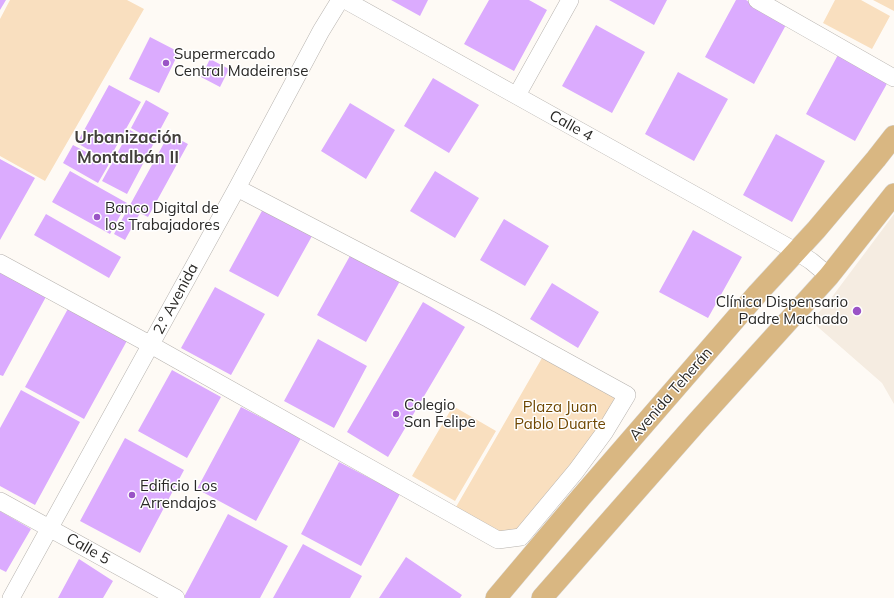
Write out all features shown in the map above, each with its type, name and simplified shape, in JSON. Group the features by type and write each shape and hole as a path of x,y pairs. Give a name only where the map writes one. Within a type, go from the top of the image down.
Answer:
{"main road":[{"name":"Avenida Teherán","path":"496,598 758,293 797,252 894,136"},
{"path":"542,598 696,422 829,276 894,194"}],"street":[{"name":"2.° Avenida","path":"11,598 31,558 50,527 151,345 321,31 340,0"},
{"name":"Calle 4","path":"345,0 797,252 829,276"},
{"path":"516,95 570,0"},
{"path":"757,0 894,78"},
{"path":"0,263 151,345 498,540 521,537 576,471 604,433 627,395 489,319 237,188"},
{"name":"Calle 5","path":"0,501 50,527 132,575 176,598"}],"shaded area":[{"name":"Clínica Dispensario Padre Machado","path":"894,214 894,404 882,383 811,321 829,301"}],"green space":[{"path":"10,0 127,0 144,9 45,181 0,156 0,19"},
{"path":"835,0 861,0 890,16 872,49 823,23"},
{"path":"873,0 894,0 894,11"},
{"name":"Plaza Juan Pablo Duarte","path":"546,351 627,395 521,537 498,540 452,514"},
{"path":"453,406 496,431 455,501 412,476"}],"building":[{"path":"0,0 6,0 0,10"},
{"path":"391,0 428,0 420,16"},
{"path":"489,0 529,0 547,10 514,71 464,44"},
{"path":"609,0 667,0 654,25"},
{"path":"736,0 746,0 787,23 754,84 705,57"},
{"path":"596,25 645,52 612,113 562,86"},
{"path":"150,37 179,52 159,93 129,79"},
{"path":"839,53 889,80 855,141 806,114"},
{"path":"210,59 229,69 220,87 201,77"},
{"path":"678,72 728,99 694,161 645,134"},
{"path":"433,78 479,105 449,153 404,126"},
{"path":"109,85 141,102 108,161 77,143"},
{"path":"146,100 169,113 154,141 131,128"},
{"path":"350,103 395,130 366,179 321,151"},
{"path":"130,130 154,143 127,194 102,181"},
{"path":"169,134 188,144 148,217 140,213 125,240 114,234"},
{"path":"776,134 825,161 792,222 743,195"},
{"path":"73,145 109,164 98,183 63,163"},
{"path":"0,159 35,178 0,240"},
{"path":"70,171 127,203 110,234 52,202"},
{"path":"435,171 479,198 455,238 410,211"},
{"path":"263,209 312,236 278,297 229,271"},
{"path":"46,214 121,257 109,278 34,235"},
{"path":"504,219 549,246 525,286 480,260"},
{"path":"693,230 742,257 708,318 659,292"},
{"path":"351,254 400,281 366,342 317,315"},
{"path":"0,268 48,293 3,376 0,375"},
{"path":"552,283 599,312 578,348 530,319"},
{"path":"215,287 265,314 231,375 181,348"},
{"path":"423,302 465,327 388,457 347,432"},
{"path":"70,305 129,337 84,419 25,387"},
{"path":"318,339 367,366 334,428 284,401"},
{"path":"172,370 221,397 187,458 138,431"},
{"path":"21,390 80,422 35,505 0,486 0,428"},
{"path":"241,407 301,438 256,521 197,489"},
{"name":"Edificio Los Arrendajos","path":"125,438 184,470 140,553 80,521"},
{"path":"339,462 400,494 361,566 301,534"},
{"path":"0,511 31,529 6,572 0,569"},
{"path":"228,514 288,546 260,598 185,598 184,597"},
{"path":"303,544 362,576 350,598 273,598"},
{"path":"406,557 462,595 460,598 379,598"},
{"path":"79,559 113,581 103,598 58,598"}],"place":[{"name":"Supermercado Central Madeirense","path":"166,63"},
{"name":"Banco Digital de los Trabajadores","path":"97,217"},
{"name":"Clínica Dispensario Padre Machado","path":"857,311"},
{"name":"Colegio San Felipe","path":"396,414"},
{"name":"Edificio Los Arrendajos","path":"132,495"}],"district":[{"name":"Urbanización Montalbán II","path":"128,148"}]}
